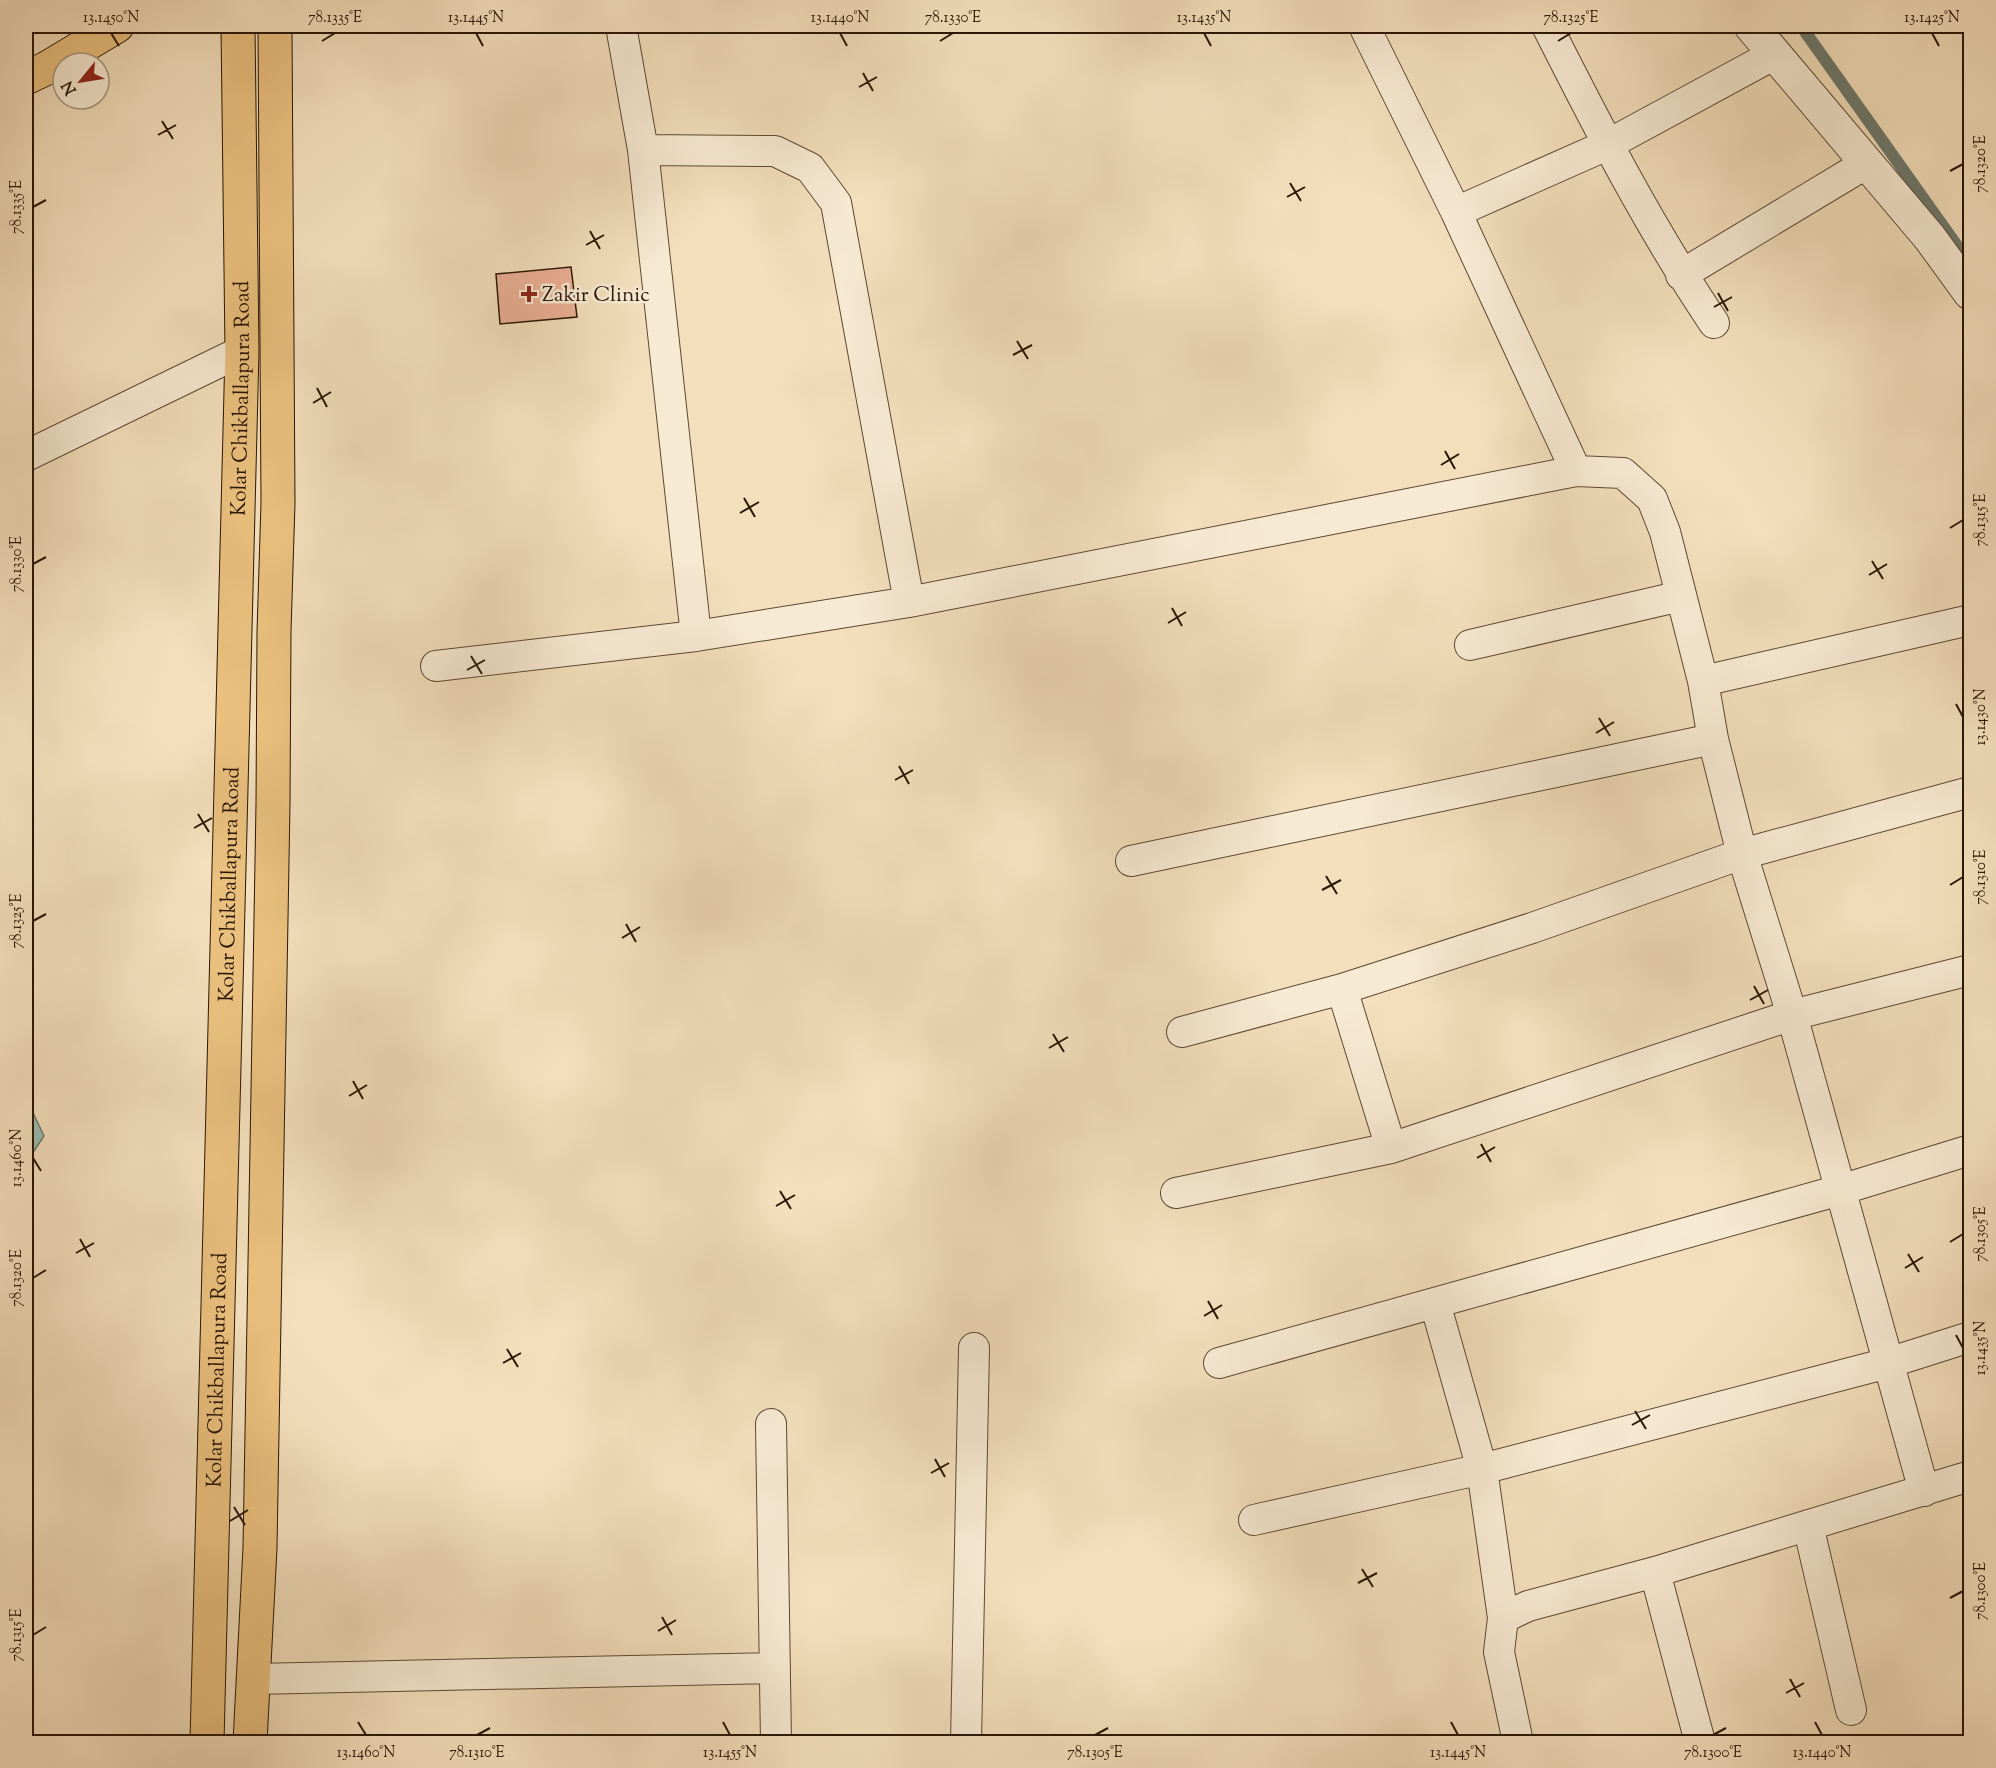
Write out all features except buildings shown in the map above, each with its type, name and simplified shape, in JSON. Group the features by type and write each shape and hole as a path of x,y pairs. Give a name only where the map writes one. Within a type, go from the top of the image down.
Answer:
{"main road":[{"path":"26,78 117,26"},
{"name":"Kolar Chikballapura Road","path":"207,1743 242,351 238,26"},
{"name":"Kolar Chikballapura Road","path":"250,1743 260,1548 278,503 275,26"}],"street":[{"path":"621,26 644,150 696,636"},
{"path":"1364,26 1456,212 1576,471"},
{"path":"1547,26 1607,145 1681,275 1714,323"},
{"path":"1751,26 1930,238 1971,293"},
{"path":"1456,212 1607,145 1775,54"},
{"path":"644,150 775,151 810,168 836,202 909,602"},
{"path":"1681,275 1867,163"},
{"path":"26,456 242,351"},
{"path":"436,666 696,636 909,602 1576,471 1623,473 1652,499 1665,532 1703,681 1713,739 1742,854 1792,1015 1924,1491"},
{"path":"1470,645 1681,596"},
{"path":"1703,681 1971,620"},
{"path":"1131,861 1713,739"},
{"path":"1182,1032 1342,989 1532,928 1742,854 1971,792"},
{"path":"1176,1193 1391,1148 1792,1015 1971,969"},
{"path":"1342,989 1391,1148"},
{"path":"1219,1363 1840,1190 1971,1150"},
{"path":"1435,1303 1482,1469 1503,1618 1499,1652 1518,1743"},
{"path":"1254,1520 1482,1469 1888,1363 1971,1337"},
{"path":"966,1743 974,1348"},
{"path":"771,1424 776,1743"},
{"path":"1503,1618 1528,1606 1655,1572 1924,1491 1969,1483"},
{"path":"1808,1525 1851,1710"},
{"path":"1655,1572 1700,1742"},
{"path":"253,1679 775,1668"}],"water":[{"path":"26,1098 44,1136 26,1163"}],"waterway":[{"path":"1801,26 1970,264"}],"place":[{"name":"Zakir Clinic","path":"529,294"}]}
